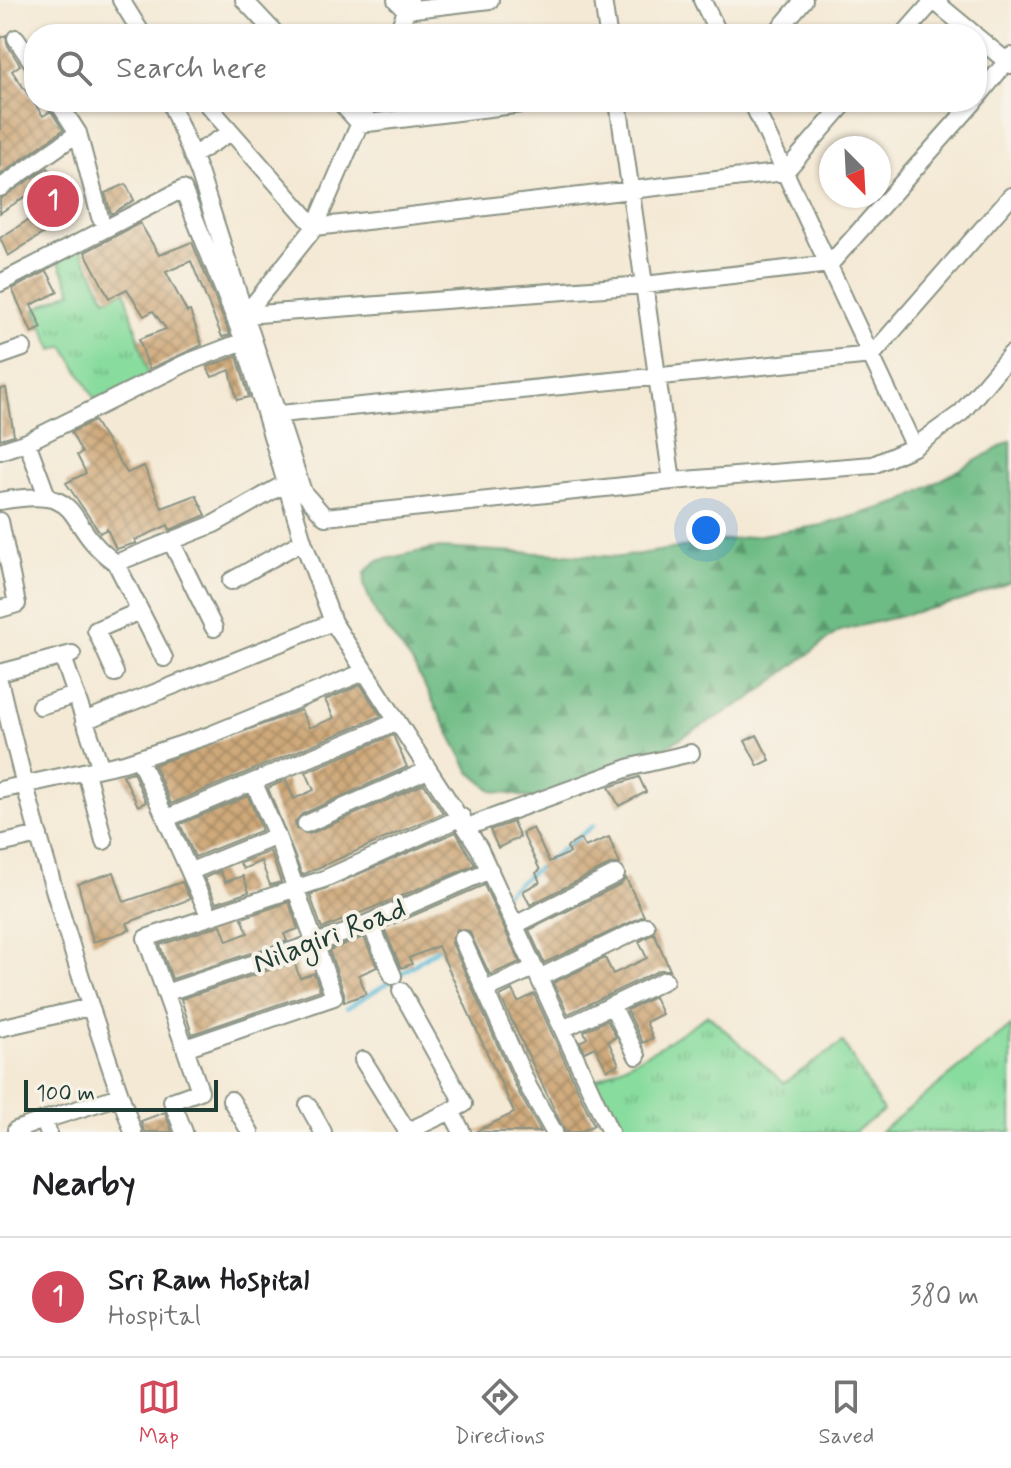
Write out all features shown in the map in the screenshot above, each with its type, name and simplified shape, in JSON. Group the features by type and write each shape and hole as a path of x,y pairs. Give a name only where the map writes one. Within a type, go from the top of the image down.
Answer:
{"street":[{"path":"244,0 267,24"},
{"path":"399,24 404,3 490,0"},
{"path":"603,0 607,24"},
{"path":"702,0 714,24"},
{"path":"784,24 804,0"},
{"path":"913,24 934,0 962,24"},
{"path":"128,3 138,24"},
{"path":"16,38 24,50"},
{"path":"987,44 1010,61 987,87"},
{"path":"64,112 78,133 100,217"},
{"path":"174,112 280,414 303,492 325,517 672,481 873,465 914,447 961,413 1011,354"},
{"path":"214,112 315,227"},
{"path":"349,112 360,124"},
{"path":"245,315 315,227 365,112"},
{"path":"360,124 457,112"},
{"path":"619,112 672,481"},
{"path":"757,112 914,447"},
{"path":"315,227 785,172 837,112"},
{"path":"245,315 644,285 830,264 964,112"},
{"path":"192,156 231,132"},
{"path":"0,188 78,133"},
{"path":"0,283 183,189 244,341 303,541 333,622 479,848 610,1132"},
{"path":"280,414 872,355 1011,196"},
{"path":"0,451 27,442 186,363 244,341"},
{"path":"0,356 23,348"},
{"path":"27,442 47,496 74,513 94,548 116,563 164,658"},
{"path":"116,563 214,524 286,483"},
{"path":"0,501 47,496"},
{"path":"0,521 8,607"},
{"path":"171,541 214,628"},
{"path":"231,581 303,541"},
{"path":"115,673 96,630 140,611"},
{"path":"84,721 333,622"},
{"path":"0,673 69,655 84,721 104,841"},
{"path":"0,790 139,759 210,735 364,672"},
{"path":"0,684 5,729 25,784 90,1007 133,1132"},
{"path":"40,706 76,695"},
{"path":"167,818 396,722"},
{"path":"184,1132 172,1101 200,1091 146,938 324,879 464,822 631,767 691,753"},
{"path":"139,759 209,915"},
{"path":"306,824 428,770"},
{"path":"185,1048 334,997 277,836 254,783"},
{"path":"0,844 39,835"},
{"path":"191,871 277,836"},
{"name":"Nilagiri Road","path":"165,993 370,923 490,870"},
{"path":"515,925 616,874"},
{"path":"363,1060 407,1132 464,1104 397,984 370,923"},
{"path":"485,990 536,973 646,926"},
{"path":"462,939 529,1088 554,1132"},
{"path":"563,1029 665,980"},
{"path":"612,1005 637,1056"},
{"path":"0,1028 90,1007"},
{"path":"16,1130 46,1126 120,1096"},
{"path":"231,1100 250,1132"},
{"path":"308,1105 323,1132"},
{"path":"451,1111 462,1132"}],"green space":[{"path":"80,248 106,299 125,290 149,376 96,401 64,346 53,350 35,309 72,291 58,260"},
{"path":"1011,441 1011,582 961,601 839,631 751,698 644,759 548,801 493,791 470,772 413,664 376,614 364,586 365,572 377,561 435,548 621,557 823,525 901,502"},
{"path":"708,1015 784,1083 843,1042 883,1111 855,1132 618,1132 594,1081 658,1048"},
{"path":"1011,1026 1011,1132 880,1132"}],"building":[{"path":"6,35 7,44 20,65 12,71 24,88 24,112 40,112 43,116 52,112 63,130 0,175 0,39"},
{"path":"48,168 65,195 48,206 37,189 0,213 0,199"},
{"path":"126,184 134,200 111,214 105,193"},
{"path":"36,215 47,231 8,256 0,238"},
{"path":"140,223 159,255 192,242 230,335 222,337 191,261 166,272 187,312 190,311 202,345 149,369 139,339 166,329 153,311 144,316 127,289 109,298 85,252"},
{"path":"47,271 58,292 31,305 42,328 32,333 12,289"},
{"path":"237,356 249,397 237,400 230,370 212,377 207,367"},
{"path":"6,388 14,435 0,439 0,389"},
{"path":"94,421 127,473 144,466 162,508 196,495 206,515 170,530 168,525 135,540 136,543 116,549 107,529 100,533 66,483 86,473 77,455 82,453 71,432"},
{"path":"361,685 381,716 171,804 154,765 301,710 309,728 334,718 325,700"},
{"path":"393,735 407,767 302,814 295,822 296,829 310,834 424,784 443,813 302,875 268,788 286,780 294,799 314,790 306,772"},
{"path":"757,735 770,760 758,766 745,741"},
{"path":"133,772 146,802 138,806 123,775"},
{"path":"639,777 646,792 619,806 609,787"},
{"path":"248,796 262,830 195,857 180,824"},
{"path":"513,822 520,837 498,848 490,830"},
{"path":"533,828 549,862 570,853 567,847 580,839 585,847 609,837 620,864 611,864 530,905 523,891 540,882 536,873 540,870 522,833"},
{"path":"456,832 475,865 322,929 310,895"},
{"path":"270,851 281,882 270,885 261,861 243,869 240,863"},
{"path":"220,871 225,882 243,876 249,892 216,903 204,878"},
{"path":"114,872 124,902 182,882 190,899 127,923 130,930 93,942 78,884"},
{"path":"626,878 644,916 544,963 529,930 621,884"},
{"path":"484,885 520,962 490,975 469,931 457,929 452,943 519,1093 541,1132 475,1132 514,1113 510,1103 438,946 409,958 412,964 401,968 384,928"},
{"path":"289,902 298,929 284,934 287,941 172,979 160,945 221,925 227,941 248,933 242,918"},
{"path":"654,933 670,970 660,970 568,1014 553,983 605,958 613,974 647,958 639,942"},
{"path":"364,937 377,967 359,975 366,994 344,1002 344,993 329,950"},
{"path":"294,962 300,978 314,973 320,990 192,1034 181,999"},
{"path":"512,990 518,1002 534,994 594,1125 580,1132 565,1132 500,996"},
{"path":"654,997 662,1014 646,1022 653,1038 643,1043 627,1010"},
{"path":"607,1020 616,1037 608,1041 619,1064 607,1070 595,1047 585,1052 580,1042 587,1038 584,1031"},
{"path":"165,1112 172,1132 144,1132 141,1121"}],"waterway":[{"path":"504,894 594,825"},
{"path":"398,976 443,945"},
{"path":"347,1008 391,981"}],"place":[{"name":"Sri Ram Hospital","path":"53,201"}]}
